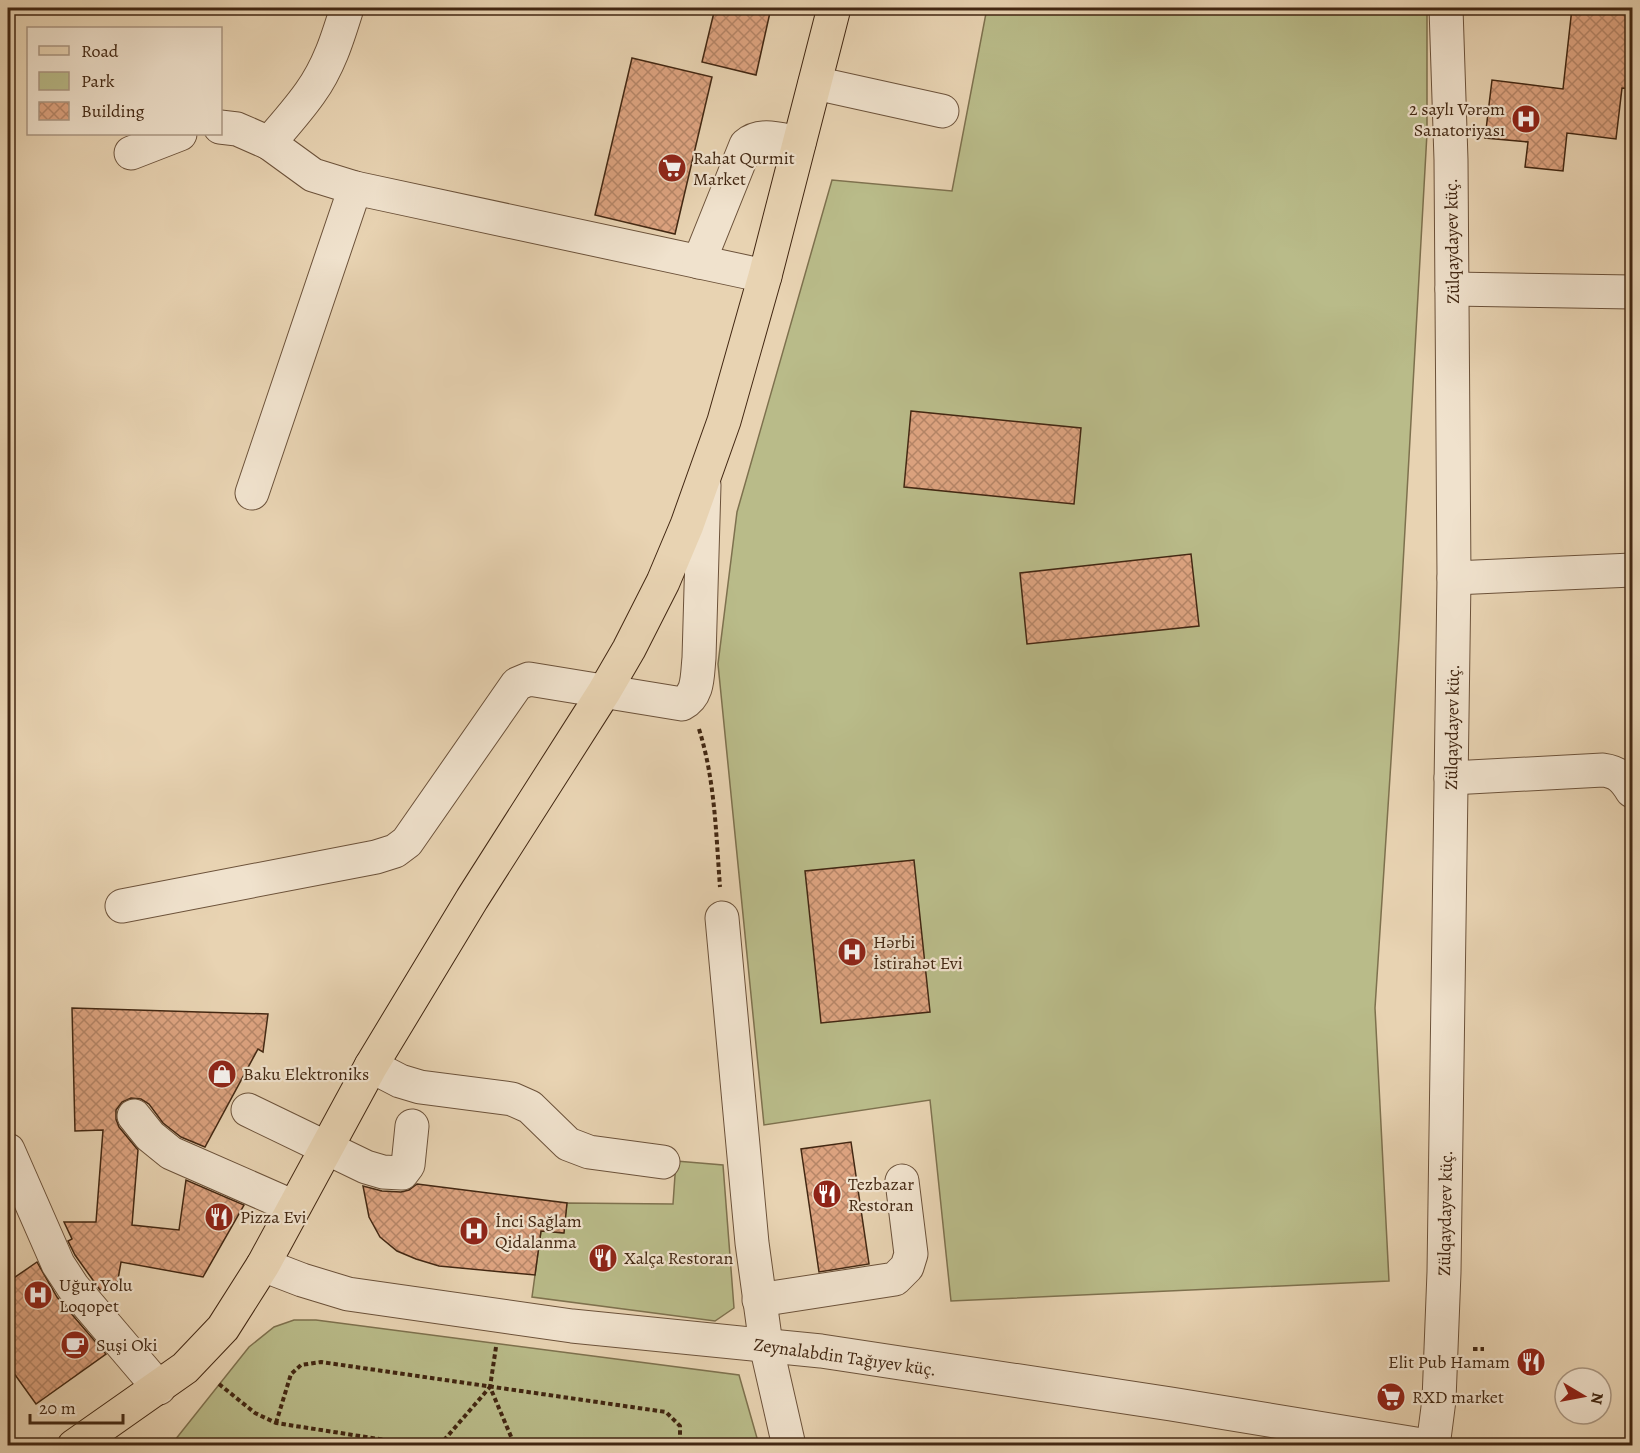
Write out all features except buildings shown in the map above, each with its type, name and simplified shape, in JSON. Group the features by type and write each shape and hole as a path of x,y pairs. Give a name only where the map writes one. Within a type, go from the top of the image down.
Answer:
{"main road":[{"path":"74,1446 185,1368 208,1346 239,1305 371,1066 472,899 629,649 663,582 704,479 724,421 765,276 834,8"}],"street":[{"path":"269,143 310,93 321,75 334,50 347,8"},
{"name":"Zülqaydayev küç.","path":"1434,1446 1442,1337 1454,578 1452,289 1446,8"},
{"path":"814,83 942,111"},
{"path":"222,127 237,129 269,143 313,175 355,189 765,276"},
{"path":"131,153 177,135"},
{"path":"699,262 746,145 753,139 764,137 799,143"},
{"path":"252,493 355,189"},
{"path":"1452,289 1632,292"},
{"path":"122,906 376,857 394,851 407,842 517,684 529,679 681,704 690,699 696,686 699,658 704,479"},
{"path":"1454,578 1632,570"},
{"path":"1451,778 1603,770 1615,772 1624,778 1632,791"},
{"path":"722,918 743,1161 759,1300 766,1346 789,1446"},
{"path":"371,1066 400,1081 420,1087 521,1103 530,1107 568,1144 589,1152 663,1162"},
{"path":"248,1110 366,1167 383,1172 402,1173 408,1165 412,1126"},
{"path":"134,1116 150,1136 171,1153 294,1207"},
{"path":"8,1150 58,1264 74,1287 159,1388"},
{"path":"759,1300 895,1279 907,1267 911,1254 902,1181"},
{"name":"Zeynalabdin Tağıyev küç.","path":"263,1265 302,1281 348,1294 572,1326 820,1352 1159,1402 1428,1446"}],"path":[{"path":"690,699 707,752 712,783 722,918"},
{"path":"496,1343 490,1387 515,1446"},
{"path":"276,1423 291,1374 301,1365 321,1362 666,1412 681,1426 680,1446"},
{"path":"219,1384 255,1413 276,1423 424,1446"},
{"path":"439,1446 490,1387"}],"green space":[{"path":"987,8 1427,8 1427,133 1399,637 1375,1008 1389,1281 951,1301 930,1100 764,1125 718,664 737,512 832,180 952,191"},
{"path":"676,1161 723,1165 734,1308 715,1321 532,1297 541,1231 563,1233 567,1203 673,1204"},
{"path":"294,1320 316,1320 739,1375 759,1445 171,1445 249,1347 274,1327"}],"place":[{"name":"2 saylı Vərəm Sanatoriyası","path":"1526,119"},
{"name":"Rahat Qurmit Market","path":"672,168"},
{"name":"Hərbi İstirahət Evi","path":"852,952"},
{"name":"Baku Elektroniks","path":"222,1074"},
{"name":"Tezbazar Restoran","path":"827,1194"},
{"name":"Pizza Evi","path":"219,1217"},
{"name":"İnci Sağlam Qidalanma","path":"474,1231"},
{"name":"Xalça Restoran","path":"603,1258"},
{"name":"Uğur Yolu Loqopet","path":"38,1295"},
{"name":"Suşi Oki","path":"75,1345"},
{"name":"Elit Pub Hamam","path":"1531,1362"},
{"name":"RXD market","path":"1391,1397"}]}
